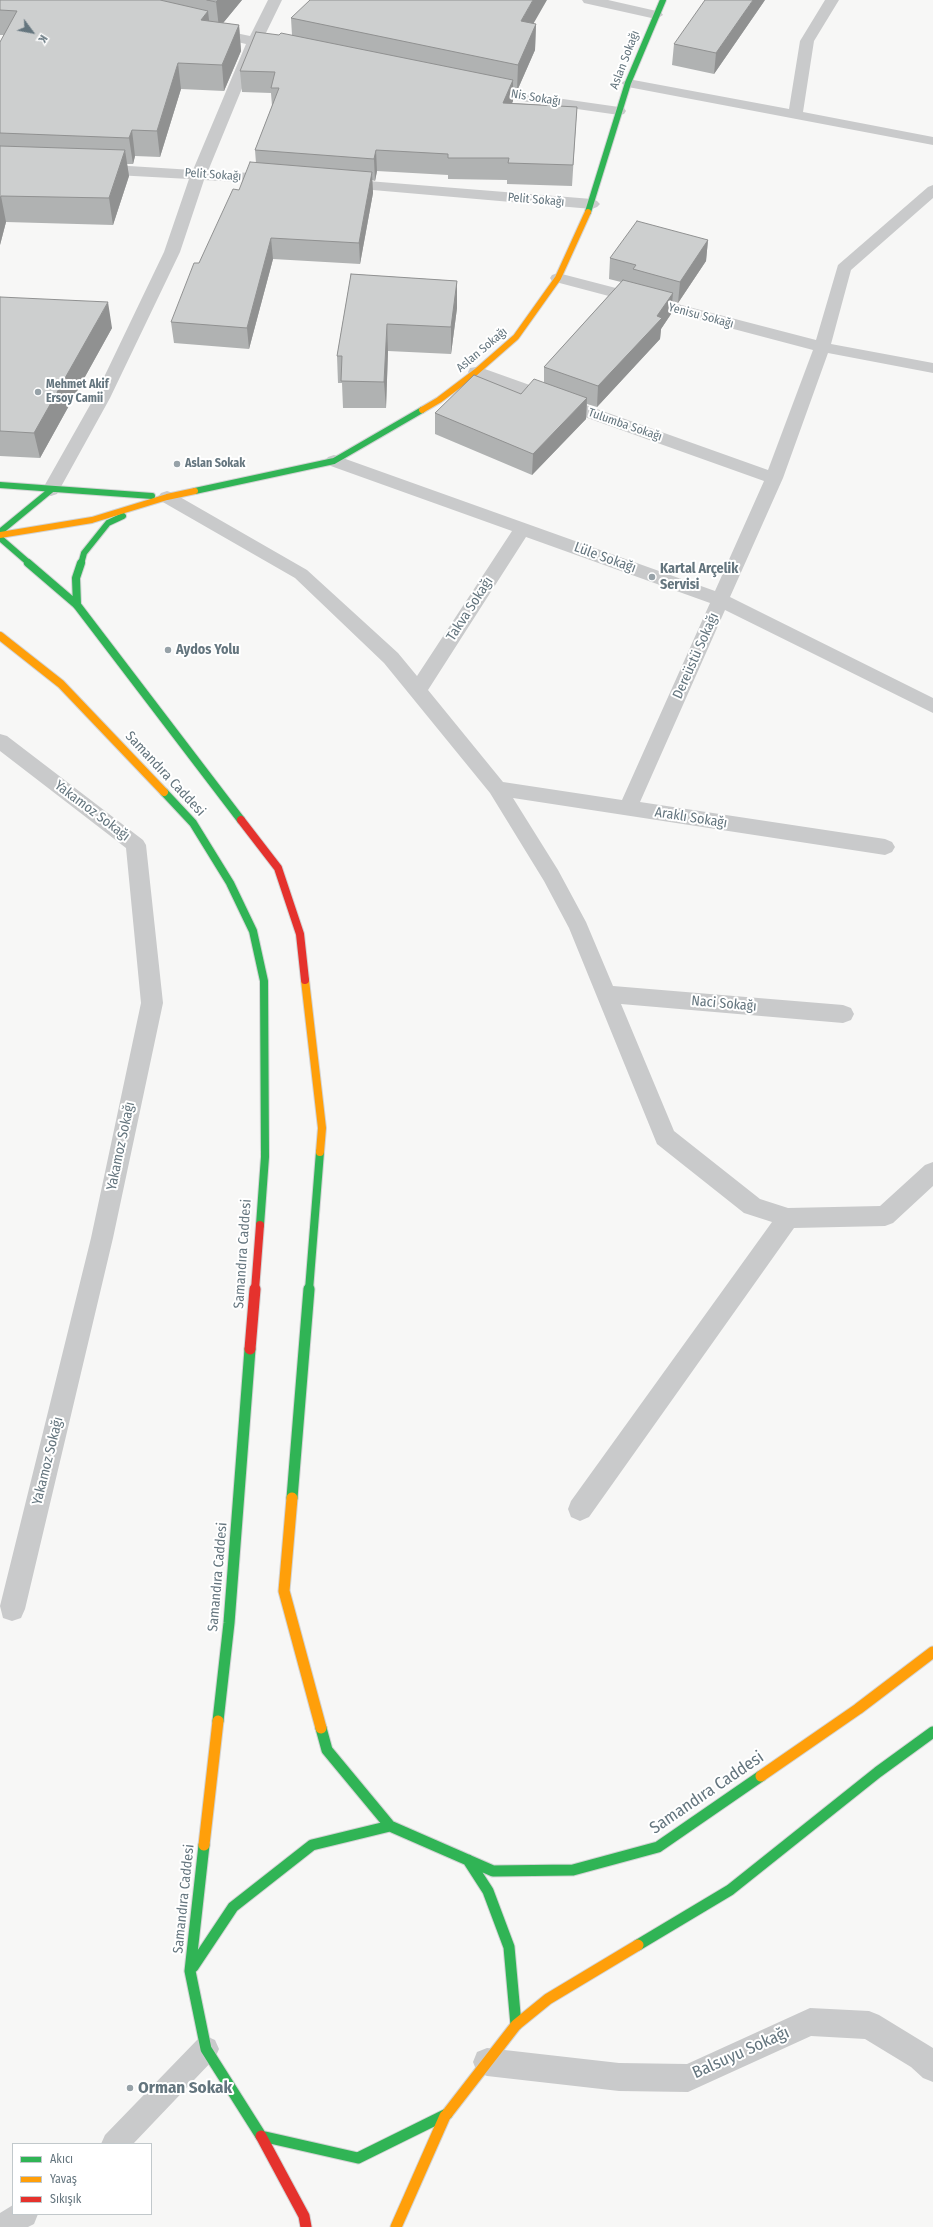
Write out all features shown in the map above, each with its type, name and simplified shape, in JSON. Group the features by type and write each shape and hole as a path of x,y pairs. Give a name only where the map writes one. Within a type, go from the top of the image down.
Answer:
{"main road":[{"name":"Aslan Sokağı","path":"167,497 334,461 439,400 476,372 516,337 558,278 592,204 628,83 663,0"},
{"path":"0,485 51,490 167,497"},
{"path":"0,534 51,490"},
{"path":"0,534 92,520 167,497"},
{"path":"77,606 76,578 84,553 108,523 167,497"},
{"name":"Samandıra Caddesi","path":"0,538 77,606 278,868 300,934 322,1128 284,1591 327,1750 390,1826 493,1871 573,1870 658,1848 858,1709 933,1652"},
{"path":"8,631 24,655"},
{"name":"Samandıra Caddesi","path":"0,636 61,684 193,823 230,883 253,931 264,981 264,1157 229,1623 190,1971 206,2049 261,2136 304,2216 306,2227"},
{"path":"396,2227 445,2116 516,2025 548,1999 730,1890 878,1772 933,1732"},
{"name":"Samandıra Caddesi","path":"190,1971 233,1907 312,1845 390,1826"},
{"path":"468,1860 488,1891 509,1947 516,2025"},
{"path":"261,2136 358,2158 445,2116"}],"street":[{"path":"51,490 102,398 137,328 172,252 199,173 254,42 275,0"},
{"path":"589,0 656,15"},
{"path":"795,114 807,41 832,0"},
{"path":"201,29 292,50"},
{"path":"628,83 933,141"},
{"name":"Nis Sokağı","path":"468,86 522,97 619,110"},
{"name":"Pelit Sokağı","path":"80,168 199,173 286,180"},
{"name":"Pelit Sokağı","path":"325,183 592,204"},
{"name":"Dereüstü Sokağı","path":"628,808 774,478 822,347 844,268 933,190"},
{"name":"Yenisu Sokağı","path":"558,278 822,347 933,368"},
{"name":"Tulumba Sokağı","path":"476,372 774,478"},
{"name":"Lüle Sokağı","path":"334,461 720,600 933,706"},
{"path":"167,497 301,574 391,658 497,788 551,876 579,928 665,1137 752,1206 788,1218 885,1216 933,1172"},
{"name":"Takva Sokağı","path":"418,690 523,528"},
{"name":"Yakamoz Sokağı","path":"0,741 136,844 152,1003 102,1238 12,1609"},
{"name":"Araklı Sokağı","path":"497,788 885,847"},
{"name":"Naci Sokağı","path":"606,994 842,1014"},
{"path":"580,1509 788,1218"},
{"name":"Balsuyu Sokağı","path":"487,2062 619,2077 688,2078 810,2022 869,2025 921,2057 933,2068"}],"lane":[{"path":"115,2143 206,2049"},
{"path":"2,2227 22,2215"}],"building":[{"path":"0,0 160,0 208,11 201,20 239,25 222,65 178,63 157,131 132,130 129,138 0,133 0,42 17,11 0,10"},
{"path":"207,0 218,0 216,2"},
{"path":"310,0 533,0 521,21 536,24 518,65 291,18"},
{"path":"705,0 753,0 716,53 674,44"},
{"path":"256,32 279,35 281,33 513,80 503,103 577,107 573,165 508,163 509,158 448,158 448,154 376,150 374,159 255,150 279,88 271,88 275,72 240,71"},
{"path":"0,146 125,150 109,198 1,196 0,199"},
{"path":"250,162 372,172 359,243 271,238 247,328 171,322 194,263 199,263 233,189 239,190"},
{"path":"637,221 708,240 680,282 633,269 636,265 610,258"},
{"path":"351,274 457,281 451,327 387,324 384,382 341,381 342,356 337,356"},
{"path":"623,280 673,293 657,316 662,318 598,386 544,367"},
{"name":"Mehmet Akif Ersoy Camii","path":"0,297 108,302 34,433 0,431"},
{"path":"474,375 521,394 534,379 587,398 533,454 435,413"}],"traffic: fast":[{"path":"588,212 628,83 663,0"},
{"path":"195,491 334,461 422,410"},
{"path":"0,485 152,496"},
{"path":"0,532 51,490"},
{"path":"77,605 76,578 84,553 108,523 123,516"},
{"path":"0,538 77,605 241,820"},
{"path":"164,792 193,823 230,883 253,931 264,981 265,1157 260,1225"},
{"path":"292,1498 320,1152"},
{"path":"218,1721 229,1623 250,1349"},
{"path":"321,1728 327,1750 390,1826 493,1871 573,1870 658,1847 761,1776"},
{"path":"638,1945 730,1890 878,1772 933,1732"},
{"path":"193,1967 233,1907 312,1845 390,1826"},
{"path":"204,1845 190,1971 206,2049 261,2136 358,2158 447,2114"},
{"path":"468,1860 488,1891 509,1947 516,2025"}],"traffic: slow":[{"path":"422,410 439,400 476,372 516,337 558,278 588,212"},
{"path":"0,535 92,520 167,497 195,491"},
{"path":"0,636 61,684 164,792"},
{"path":"305,980 322,1128 320,1152"},
{"path":"292,1498 284,1591 321,1728"},
{"path":"761,1776 858,1709 933,1652"},
{"path":"204,1845 218,1721"},
{"path":"447,2114 516,2025 548,1999 638,1945"},
{"path":"396,2227 445,2116"}],"traffic: jam":[{"path":"241,820 278,868 300,934 305,980"},
{"path":"250,1349 260,1225"},
{"path":"261,2136 304,2216 306,2227"}],"place":[{"name":"Mehmet Akif Ersoy Camii","path":"38,392"},
{"name":"Aslan Sokak","path":"177,464"},
{"name":"Kartal Arçelik Servisi","path":"652,577"},
{"name":"Aydos Yolu","path":"168,650"},
{"name":"Orman Sokak","path":"130,2088"}]}
